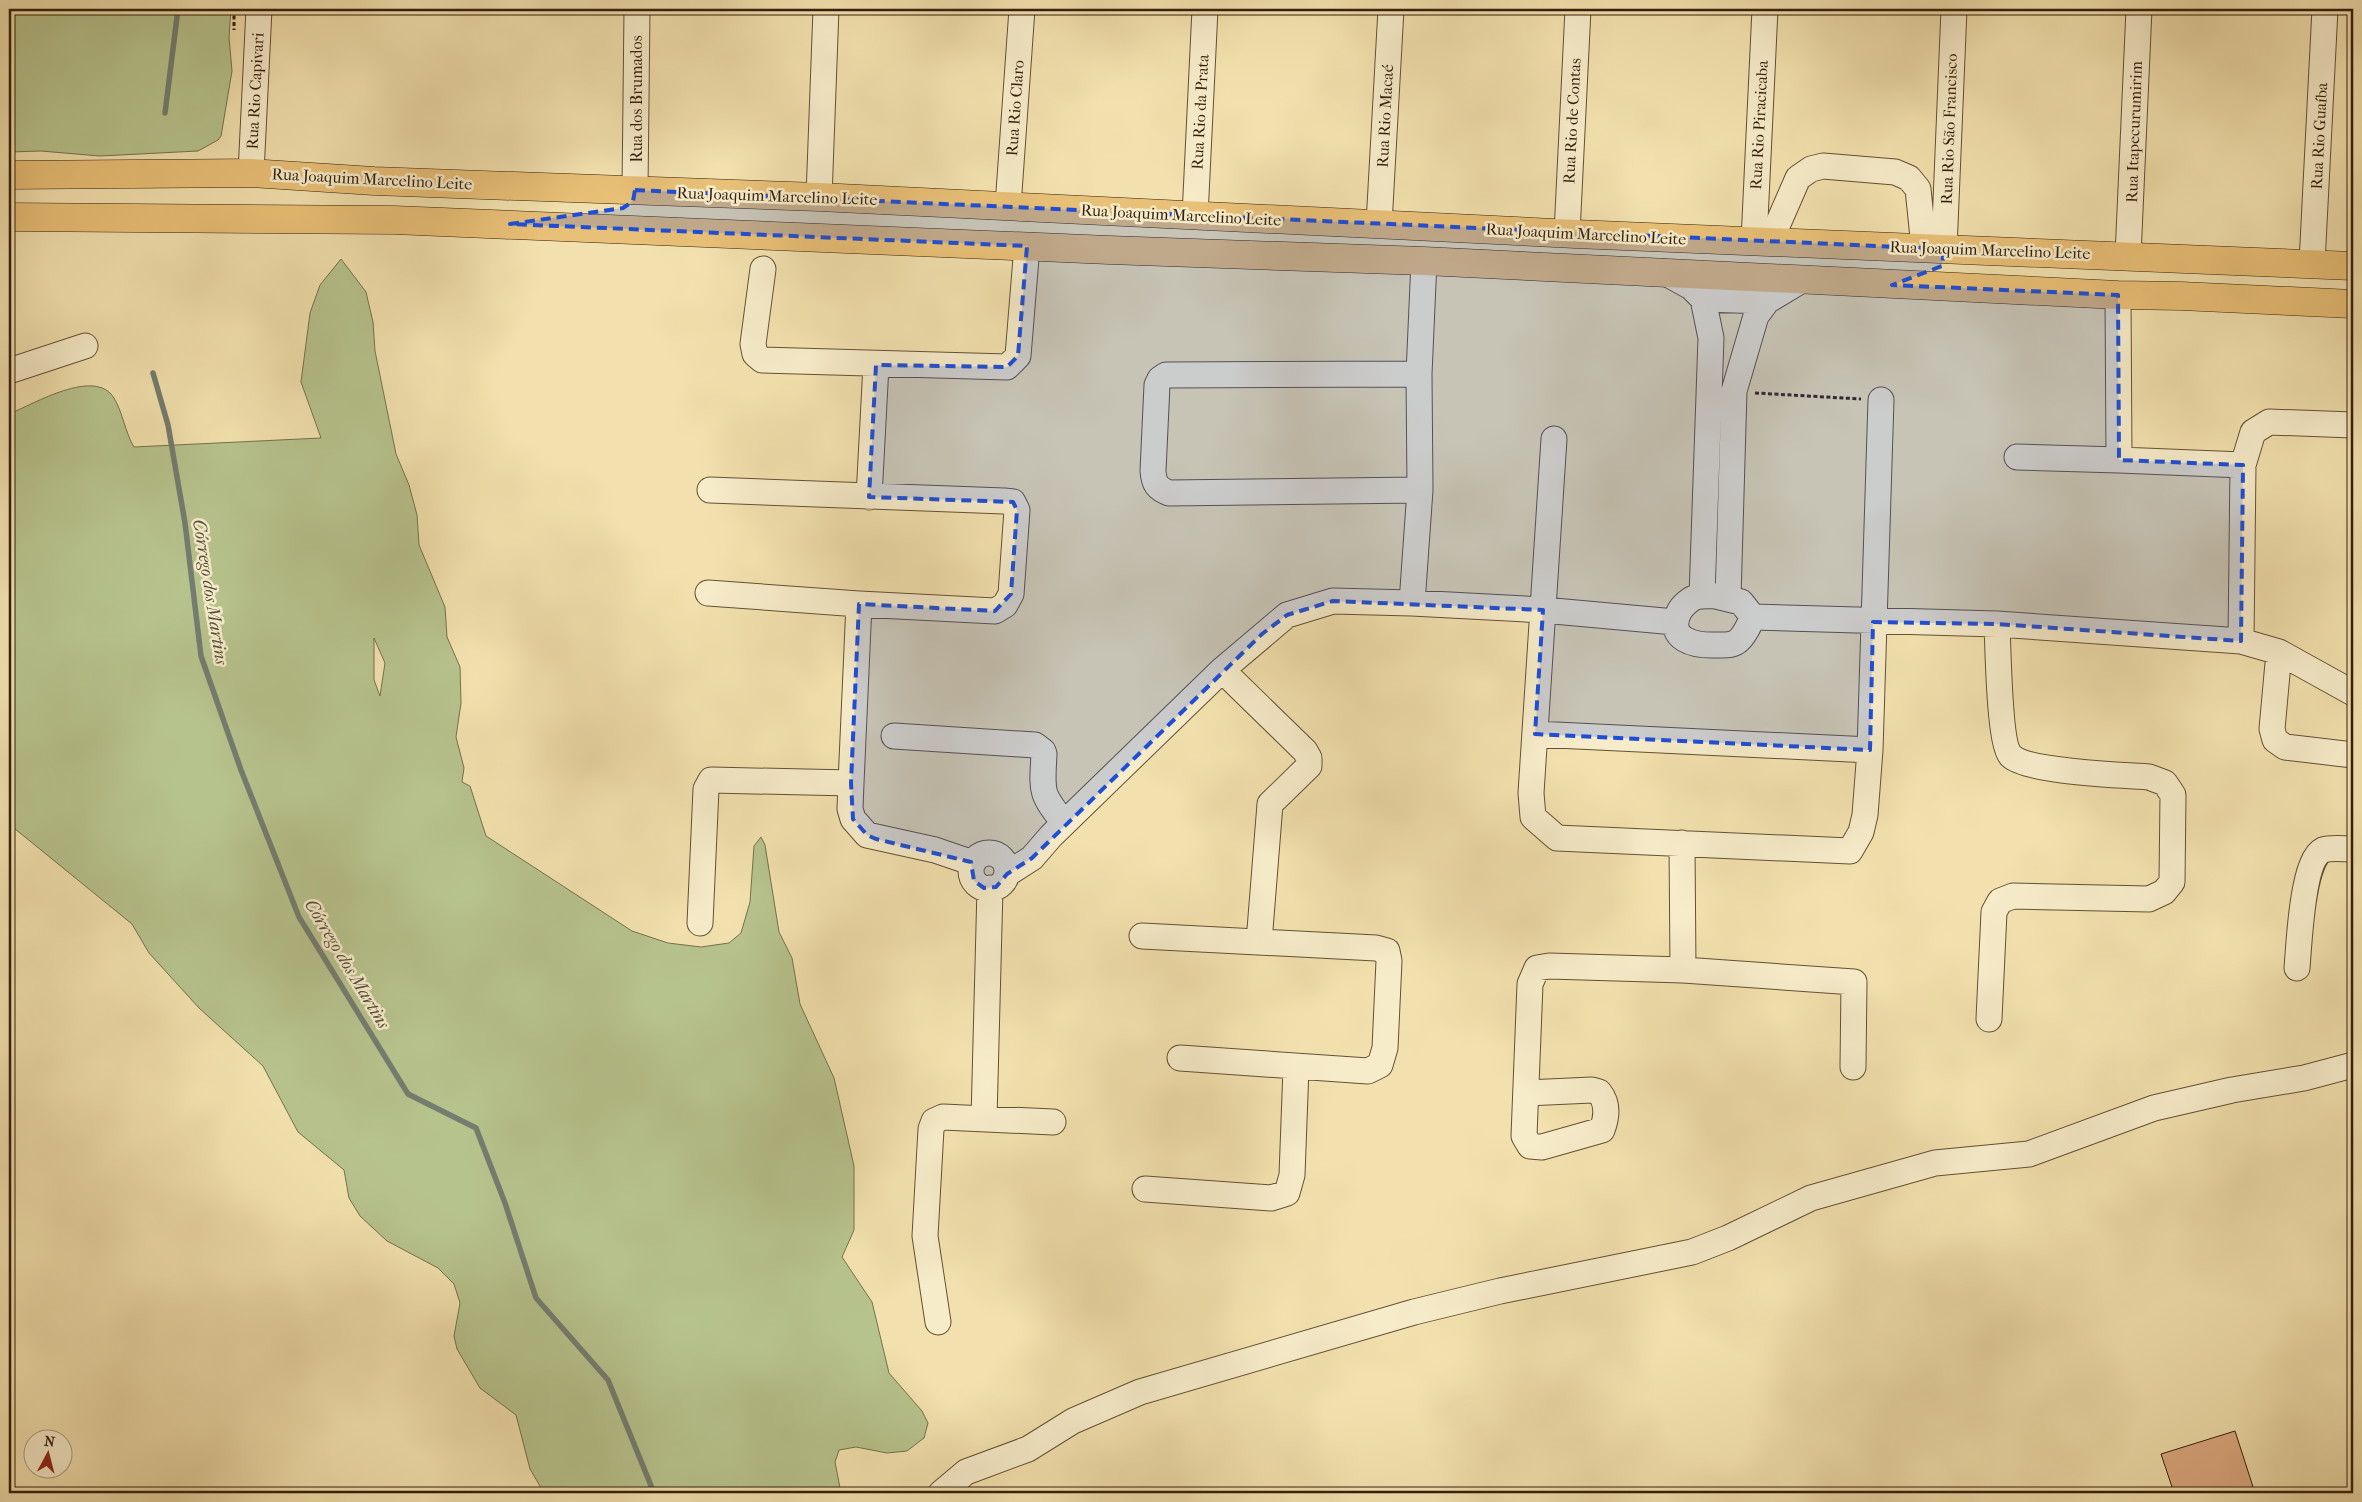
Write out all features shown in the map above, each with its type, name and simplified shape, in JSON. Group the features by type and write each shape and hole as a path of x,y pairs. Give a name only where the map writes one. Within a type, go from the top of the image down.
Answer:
{"main road":[{"name":"Rua Joaquim Marcelino Leite","path":"9,175 251,173 374,181 636,190 1714,240 2181,257 2353,266"},
{"path":"510,224 549,216 623,208 633,201 636,190"},
{"path":"1039,246 1069,237 1071,226 1068,218 1057,209"},
{"path":"1108,250 1104,231 1105,221 1110,212"},
{"name":"Rua Joaquim Marcelino Leite","path":"9,217 394,220 510,224 1108,250 1424,261 2118,295 2353,304"},
{"path":"1544,267 1544,255 1549,246 1559,243 1671,249 1714,240"},
{"path":"1802,280 1838,265 1934,269 1942,266 1946,260 1934,248"},
{"path":"2181,257 2190,268 2190,276 2188,287 2181,296"},
{"path":"2258,299 2253,286 2254,276 2256,268 2262,262"}],"street":[{"name":"Rua Rio Capivari","path":"251,173 259,9"},
{"name":"Rua dos Brumados","path":"636,190 637,9"},
{"path":"819,198 826,9"},
{"name":"Rua Rio Claro","path":"1008,206 1022,9"},
{"name":"Rua Rio da Prata","path":"1195,216 1205,9"},
{"name":"Rua Rio Macaé","path":"1379,224 1391,9"},
{"name":"Rua Rio de Contas","path":"1567,233 1578,9"},
{"name":"Rua Rio Piracicaba","path":"1762,242 1765,9"},
{"name":"Rua Rio São Francisco","path":"1934,248 1954,9"},
{"name":"Rua Itapecurumirim","path":"2128,256 2139,9"},
{"name":"Rua Rio Guaíba","path":"2312,264 2325,9"},
{"path":"1762,242 1798,178 1810,169 1823,166 1895,172 1908,178 1918,189 1934,248"},
{"path":"763,269 753,344 755,354 762,360 876,365 1006,367 1018,356 1039,246"},
{"path":"1412,603 1420,490 1419,374 1424,261"},
{"path":"1664,272 1691,287 1703,299 1711,338 1702,596"},
{"path":"1728,598 1734,392 1756,316 1767,300 1802,280"},
{"path":"2118,295 2119,460"},
{"path":"1703,299 1767,300"},
{"path":"9,371 85,346"},
{"path":"869,497 876,365"},
{"path":"1419,374 1166,374 1157,385 1153,471 1154,482 1159,489 1169,493 1420,490"},
{"path":"1554,439 1531,793 1533,816 1557,838 1850,850 1860,832 1865,815 1870,750 1881,400"},
{"path":"2241,641 2242,465 2253,432 2269,422 2353,425"},
{"path":"2016,457 2242,465"},
{"path":"708,593 859,604 995,610 1005,605 1011,594 1017,510 1013,502 710,490"},
{"path":"1753,617 1741,640 1734,644 1696,644 1683,638 1677,632 1674,622 1682,607 1696,597 1702,596 1728,598 1741,602 1753,617 1873,622 1997,624 2241,641 2279,652 2353,693"},
{"path":"859,604 850,809 853,819 867,835 935,850 988,871 1032,858 1057,829 1222,670 1287,615 1333,602 1412,603 1543,610 1674,622"},
{"path":"1989,1018 1994,912 2000,901 2013,896 2149,899 2164,892 2172,882 2173,795 2165,782 2149,777 2029,765 2010,755 2005,744 2002,717 1997,624"},
{"path":"2279,652 2272,729 2275,740 2285,747 2353,755"},
{"path":"1222,670 1305,751 1308,758 1309,766 1270,804 1259,942"},
{"path":"1535,734 1870,750"},
{"path":"894,736 1035,745 1044,754 1042,790 1057,829"},
{"path":"700,923 706,789 710,780 851,783"},
{"path":"1682,843 1683,970"},
{"path":"2297,968 2302,910 2310,866 2323,850 2353,849"},
{"path":"984,1119 988,871"},
{"path":"1142,936 1376,948 1387,951 1389,961 1385,1048 1380,1066 1368,1071 1296,1068 1180,1058"},
{"path":"1526,1093 1530,984 1537,968 1550,966 1683,970 1854,982 1853,1068"},
{"path":"941,1493 966,1472 1028,1449 1073,1421 1140,1392 1414,1312 1500,1291 1692,1252 1728,1238 1811,1198 1935,1163 2030,1154 2154,1108 2232,1090 2304,1078 2353,1064"},
{"path":"1145,1189 1271,1198 1286,1193 1292,1175 1296,1068"},
{"path":"938,1322 925,1236 930,1129 934,1121 943,1118 1053,1122"}],"path":[{"path":"234,9 234,32"},
{"path":"1734,392 1881,400"}],"highlighted area":[{"path":"635,190 1944,249 1942,266 1892,285 2118,295 2119,460 2243,465 2241,641 1997,624 1873,622 1870,750 1535,734 1543,610 1333,601 1287,615 1262,634 1032,858 1007,874 996,887 984,888 974,881 971,862 876,839 867,835 853,819 851,783 859,604 995,611 1011,594 1017,510 1013,502 869,497 876,365 1007,367 1018,356 1027,246 510,224 623,208 633,201"}],"green space":[{"path":"9,9 231,9 229,37 232,71 221,136 218,140 198,151 100,156 41,151 9,152"},
{"path":"341,259 366,292 373,322 375,351 396,454 409,485 417,515 419,545 445,607 447,637 460,667 461,703 456,737 464,768 462,782 470,786 486,836 632,931 668,943 701,947 729,943 741,933 750,902 754,846 761,837 765,845 779,932 792,958 800,1004 834,1078 854,1166 854,1230 842,1257 872,1302 889,1373 922,1411 928,1423 924,1438 907,1451 887,1453 856,1447 839,1450 835,1462 841,1493 544,1493 530,1469 516,1415 480,1388 457,1349 454,1336 460,1303 454,1284 438,1268 387,1241 360,1216 349,1198 344,1170 298,1132 263,1066 199,1008 149,953 132,924 9,824 9,414 48,396 79,387 93,386 105,389 114,398 134,447 321,438 301,382 310,313 320,285","holes":["374,638 385,663 380,696 374,680"]}],"building":[{"path":"2235,1431 2255,1493 2174,1493 2161,1454"}],"waterway":[{"name":"Córrego dos Martins","path":"165,113 178,9"},
{"name":"Córrego dos Martins","path":"153,373 168,425 185,523 201,656 241,770 299,917 408,1094 476,1128 505,1203 536,1298 608,1380 654,1493"}]}
